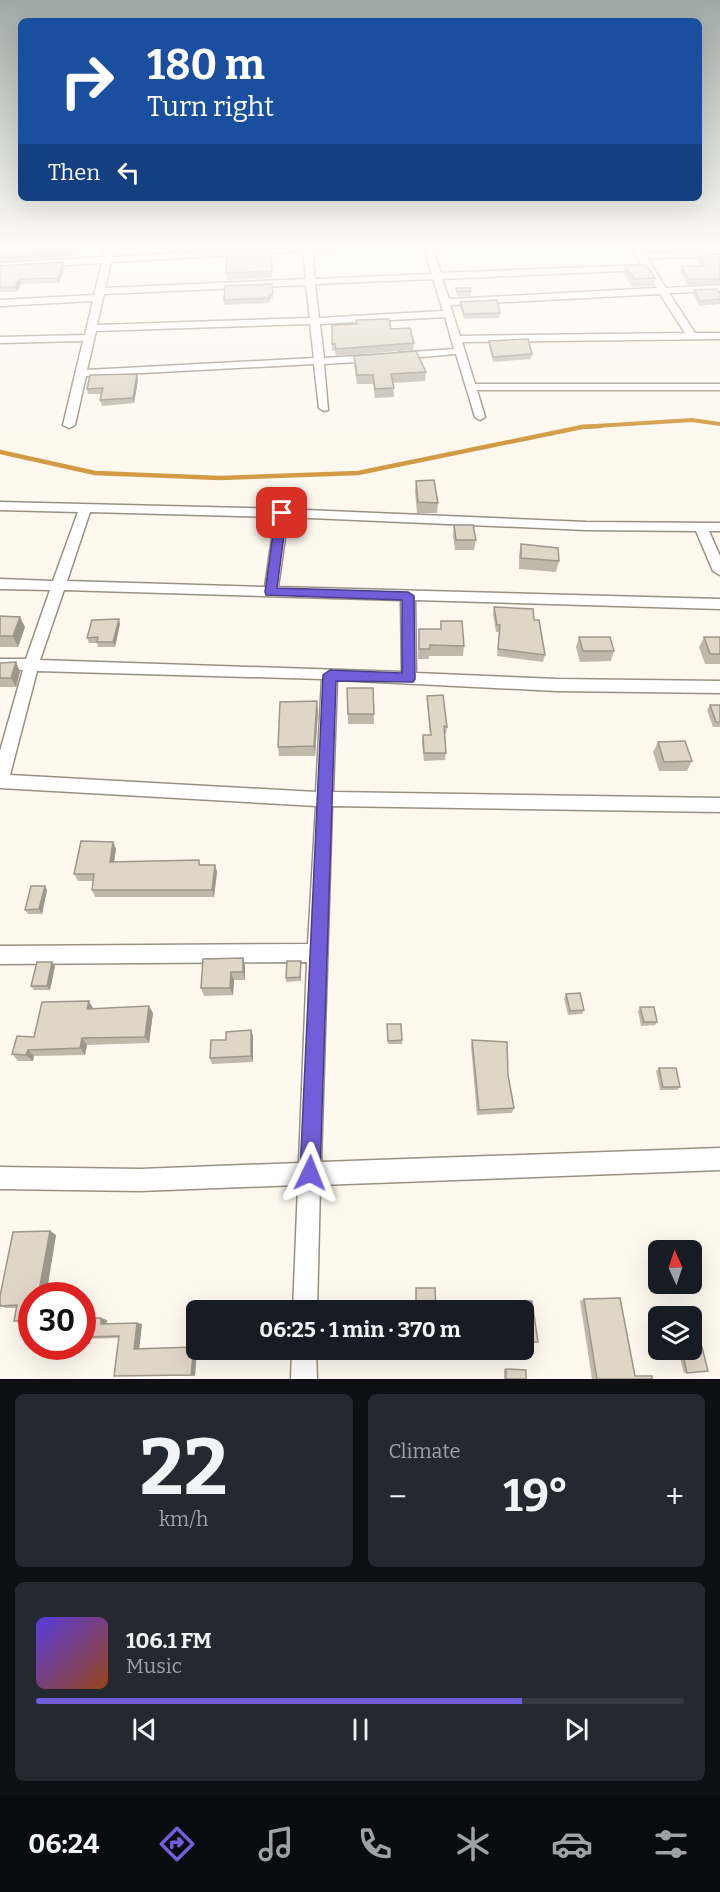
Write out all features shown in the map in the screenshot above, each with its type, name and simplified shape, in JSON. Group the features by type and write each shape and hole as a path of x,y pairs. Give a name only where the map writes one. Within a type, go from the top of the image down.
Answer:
{"street":[{"path":"69,425 96,311"},
{"path":"314,311 324,408"},
{"path":"677,311 692,336"},
{"path":"0,339 449,314 480,417"},
{"path":"458,339 720,336"},
{"path":"81,373 320,362 461,351"},
{"path":"471,387 720,387"},
{"path":"0,506 282,513 586,526 720,527"},
{"path":"85,508 31,666 0,781 324,800 720,805"},
{"path":"271,592 282,513"},
{"path":"701,527 720,571"},
{"path":"0,584 720,604"},
{"path":"408,596 409,679"},
{"path":"0,664 557,685 720,687"},
{"path":"305,1300 317,953 330,675"},
{"path":"0,955 317,953"},
{"path":"0,1178 140,1180 720,1159"},
{"path":"304,1360 304,1379"}],"building":[{"path":"463,311 500,313 464,314"},
{"path":"389,319 391,329 410,328 414,343 336,349 335,344 332,344 332,325 357,324 356,320"},
{"path":"528,339 532,354 493,357 489,341"},
{"path":"416,351 426,372 391,374 394,388 375,389 373,375 357,375 354,356"},
{"path":"137,374 133,398 100,400 103,388 87,389 90,375"},
{"path":"434,480 438,503 418,502 416,481"},
{"path":"454,525 473,525 476,540 456,540"},
{"path":"521,544 558,548 559,561 521,558"},
{"path":"494,607 533,609 534,620 539,620 545,655 498,649 500,625 497,625"},
{"path":"0,616 20,617 13,636 0,636"},
{"path":"119,619 113,642 97,642 98,637 87,638 92,620"},
{"path":"441,621 462,621 464,646 430,645 430,649 419,649 419,629 441,629"},
{"path":"579,637 610,637 614,651 583,651"},
{"path":"704,637 720,637 720,654 710,654"},
{"path":"16,662 11,678 0,678 0,663"},
{"path":"347,688 373,688 374,714 348,714"},
{"path":"443,695 447,727 444,726 446,753 424,753 423,735 431,735 427,696"},
{"path":"317,701 314,746 278,747 280,702"},
{"path":"710,705 720,705 720,722 716,722"},
{"path":"685,741 692,761 664,762 658,742"},
{"path":"81,841 113,842 110,862 199,860 199,865 215,865 212,890 92,890 94,874 74,874"},
{"path":"31,886 45,886 39,909 25,910"},
{"path":"243,958 243,972 231,972 230,988 201,988 203,959"},
{"path":"287,961 301,961 300,977 286,978"},
{"path":"37,962 52,962 47,986 31,986"},
{"path":"580,993 584,1010 570,1011 566,994"},
{"path":"89,1001 87,1009 149,1006 145,1037 82,1038 80,1048 28,1050 26,1055 12,1054 17,1036 34,1037 42,1002"},
{"path":"640,1007 654,1007 657,1022 644,1022"},
{"path":"387,1024 401,1024 402,1040 388,1041"},
{"path":"251,1030 251,1056 210,1058 211,1040 226,1040 226,1032"},
{"path":"472,1040 507,1042 508,1075 514,1108 479,1110"},
{"path":"659,1068 676,1068 680,1087 663,1087"},
{"path":"50,1231 41,1282 18,1282 18,1321 14,1321 17,1305 0,1306 13,1232"},
{"path":"416,1288 435,1288 436,1300 416,1300"},
{"path":"620,1298 635,1376 652,1376 652,1379 597,1379 584,1299"},
{"path":"534,1315 538,1342 534,1342"},
{"path":"96,1318 101,1318 101,1324 137,1323 134,1349 186,1347 186,1360 193,1360 191,1375 114,1376 119,1336 96,1337"},
{"path":"702,1347 708,1371 687,1373 684,1360 702,1360"},
{"path":"506,1369 526,1370 526,1379 506,1379"}],"waterway":[{"path":"580,427 692,420 720,424"},
{"path":"0,452 95,473 220,478 358,473 582,427 600,426"}],"route":[{"path":"282,513 271,592 408,596 409,679 330,675 317,953 310,1173"}]}
